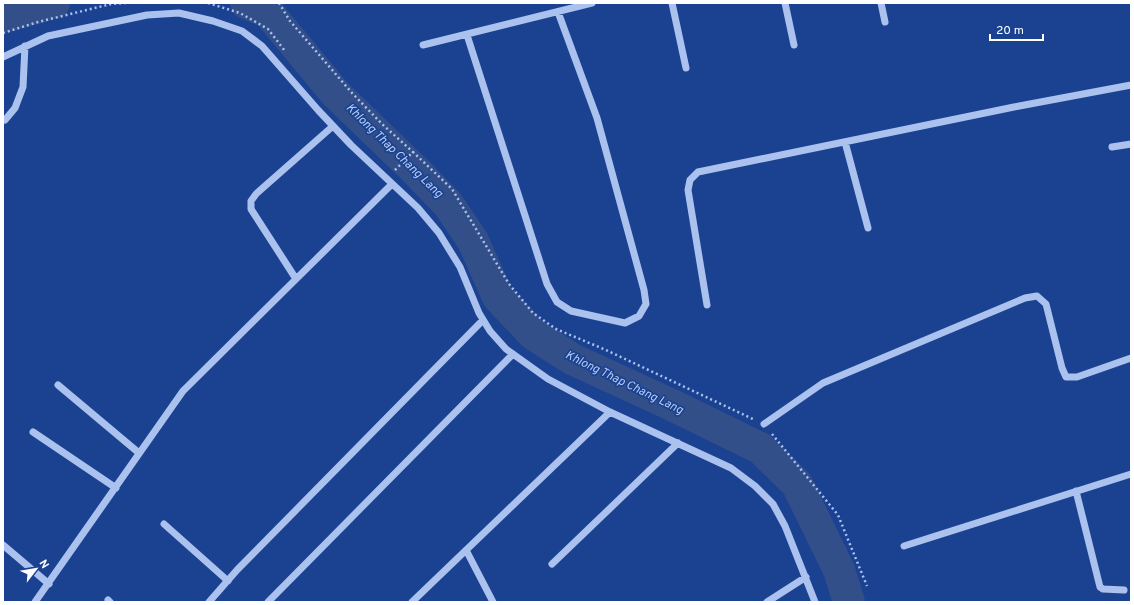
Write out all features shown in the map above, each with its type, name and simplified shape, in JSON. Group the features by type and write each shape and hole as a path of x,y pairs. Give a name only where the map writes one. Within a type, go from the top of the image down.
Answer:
{"street":[{"path":"423,45 592,3"},
{"path":"672,3 686,68"},
{"path":"785,3 794,45"},
{"path":"881,3 885,22"},
{"path":"467,35 547,284 557,302 571,311 625,323 639,316 646,304 644,290 596,118 558,12"},
{"path":"3,57 48,36 147,15 179,13 213,21 242,31 262,46 333,126 418,208 439,233 460,267 483,320 490,331 506,349 548,380 610,412 731,468 755,486 773,504 785,526 815,602"},
{"path":"5,120 16,108 23,87 25,46"},
{"path":"707,305 688,190 690,180 698,172 1014,107 1131,85"},
{"path":"296,279 251,209 251,201 256,194 333,126"},
{"path":"845,142 868,228"},
{"path":"1112,147 1131,144"},
{"path":"35,602 183,391 392,184"},
{"path":"764,424 823,383 1025,298 1037,296 1046,304 1062,368 1066,377 1077,377 1131,358"},
{"path":"209,602 483,320"},
{"path":"268,602 513,354"},
{"path":"58,385 139,453"},
{"path":"412,602 610,412"},
{"path":"33,432 116,488"},
{"path":"552,564 678,443"},
{"path":"904,546 1131,474"},
{"path":"1076,491 1100,587 1103,589 1124,590"},
{"path":"164,524 228,581"},
{"path":"3,545 49,584"},
{"path":"466,550 493,602"},
{"path":"767,602 806,577"}],"path":[{"path":"3,33 38,22 111,4 126,3"},
{"path":"279,3 290,21 352,93 382,124 413,152"}],"waterway":[{"name":"Khlong Thap Chang Lang","path":"3,17 54,3"},
{"name":"Khlong Thap Chang Lang","path":"246,3 268,12 336,94 448,204 473,241 498,297 533,334 572,359 672,405 760,448 797,484 839,570 849,602"}]}
